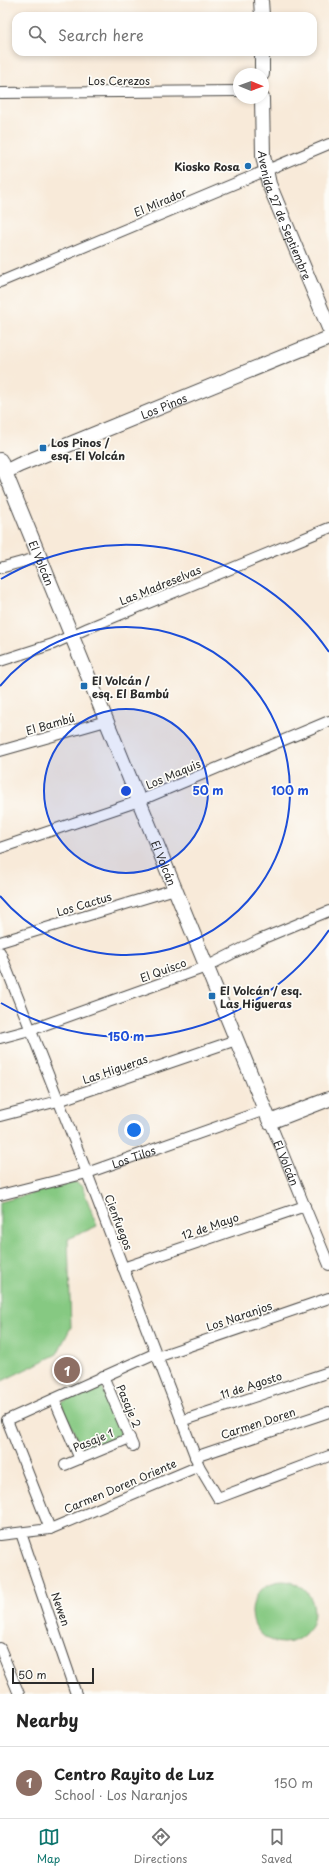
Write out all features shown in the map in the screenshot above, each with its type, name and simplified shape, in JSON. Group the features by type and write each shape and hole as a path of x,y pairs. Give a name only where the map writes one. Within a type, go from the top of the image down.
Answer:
{"street":[{"path":"261,0 262,12"},
{"path":"262,56 262,68"},
{"name":"Los Cerezos","path":"0,93 233,91"},
{"name":"Avenida 27 de Septiembre","path":"262,104 262,142 266,171 273,196 329,328"},
{"name":"El Mirador","path":"0,282 329,144"},
{"name":"Los Pinos","path":"2,469 19,464 329,338"},
{"name":"El Volcán","path":"2,469 40,557 206,967 329,1265"},
{"name":"Las Madreselvas","path":"0,661 53,644 329,528"},
{"path":"0,568 40,557"},
{"name":"El Bambú","path":"0,751 106,721"},
{"name":"Los Maquis","path":"0,848 139,801 329,721"},
{"name":"Los Cactus","path":"0,942 175,889"},
{"name":"El Quisco","path":"0,1038 30,1030 206,967 259,940 329,911"},
{"name":"Cienfuegos","path":"0,952 87,1173 197,1461 218,1498 329,1456"},
{"name":"Las Higueras","path":"0,1116 58,1101 236,1040"},
{"name":"Los Tilos","path":"0,1195 87,1173 268,1116 329,1099"},
{"name":"12 de Mayo","path":"123,1268 305,1206"},
{"name":"Los Naranjos","path":"50,1529 7,1420 103,1376 156,1355 329,1298"},
{"name":"11 de Agosto","path":"182,1421 329,1372"},
{"name":"Pasaje 2","path":"103,1376 131,1442"},
{"path":"54,1399 80,1458"},
{"name":"Carmen Doren","path":"197,1461 329,1412"},
{"name":"Pasaje 1","path":"65,1465 80,1458 131,1442"},
{"name":"Carmen Doren Oriente","path":"0,1535 50,1529 197,1461"},
{"name":"Newen","path":"21,1532 60,1643 76,1694"},
{"path":"0,1648 19,1694"}],"green space":[{"path":"75,1182 82,1186 97,1226 68,1239 71,1327 57,1354 0,1382 0,1202"},
{"path":"101,1384 122,1435 83,1452 61,1403"},
{"path":"283,1581 295,1583 305,1590 312,1600 314,1612 312,1624 305,1634 295,1641 283,1643 271,1641 261,1634 254,1624 252,1612 254,1600 261,1590 271,1583"}],"place":[{"name":"Kiosko Rosa","path":"248,166"},
{"name":"Los Pinos / esq. El Volcán","path":"43,448"},
{"name":"El Volcán / esq. El Bambú","path":"84,686"},
{"name":"El Volcán / esq. Las Higueras","path":"212,996"},
{"name":"Centro Rayito de Luz","path":"67,1370"}]}
